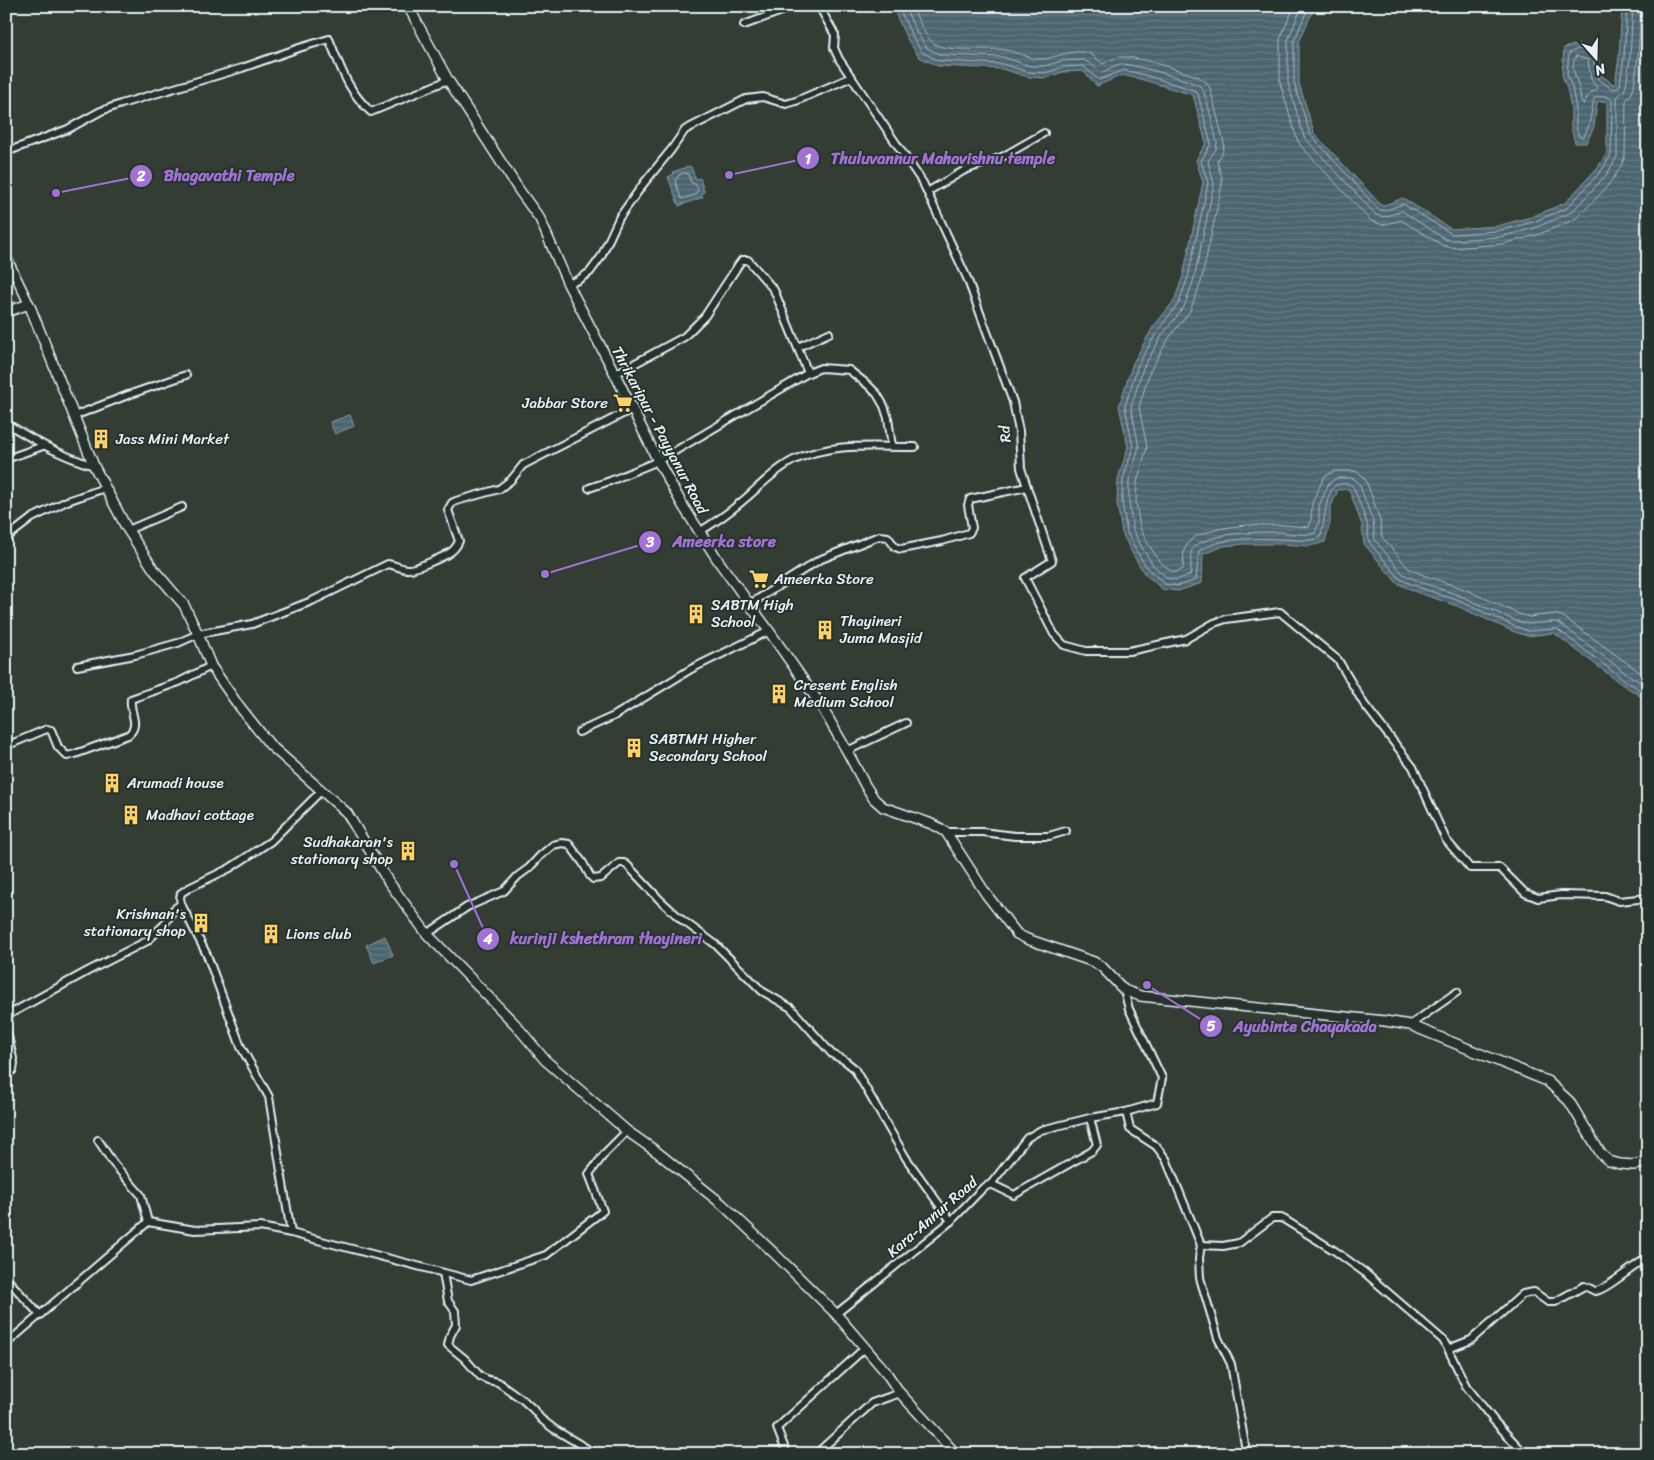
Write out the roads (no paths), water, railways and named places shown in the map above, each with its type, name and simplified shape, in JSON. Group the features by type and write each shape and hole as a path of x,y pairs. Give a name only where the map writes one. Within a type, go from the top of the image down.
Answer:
{"main road":[{"name":"Thrikaripur - Payyanur Road","path":"408,6 448,80 540,220 568,284 616,374 658,461 699,532 820,704 874,799 883,807 929,823 946,832"},
{"path":"6,312 29,304 94,466 105,488 128,530 154,570 184,605 211,666 270,745 347,813 388,881 427,934 515,1024 545,1060 627,1130 722,1204 836,1314 885,1371 900,1393 956,1454"},
{"path":"946,832 986,894 1017,934 1094,962 1102,967 1124,990 1140,996 1410,1025 1547,1081 1568,1101 1601,1154 1609,1161 1620,1164 1648,1162"}],"street":[{"path":"744,26 796,6"},
{"name":"Rd","path":"819,6 835,35 834,48 838,58 923,183 967,278 996,353 1013,402 1019,431 1020,468 1052,562 1025,578 1054,634 1064,645 1086,651 1129,651 1186,639 1214,623 1226,619 1280,612 1338,660 1364,704 1413,768 1446,840 1470,868 1500,868 1526,893 1538,898 1561,895 1605,896 1619,902 1648,898"},
{"path":"6,152 68,129 82,120 108,109 329,39 348,85 363,105 371,112 448,80"},
{"path":"568,284 590,272 601,257 619,218 685,130 746,99 763,97 786,104 852,77"},
{"path":"927,192 965,170 1002,157 1044,133"},
{"path":"6,256 29,304"},
{"path":"616,374 684,337 705,316 742,260 748,260 774,290 808,373"},
{"path":"798,347 829,333"},
{"path":"589,488 610,482 658,461 808,373 821,368 849,370 877,394 888,418 892,447"},
{"path":"74,416 128,395 186,376"},
{"path":"77,666 135,655 178,643 198,634 252,624 312,601 388,564 407,570 449,553 457,546 460,540 448,510 452,503 499,489 511,480 523,465 632,409"},
{"path":"6,424 61,455 94,466"},
{"path":"699,532 728,513 764,482 793,461 812,453 861,445 915,447"},
{"path":"6,460 43,446"},
{"path":"750,604 819,560 879,536 888,537 895,547 901,549 942,541 969,533 972,528 968,505 970,499 1027,487"},
{"path":"8,537 32,518 67,501 105,488"},
{"path":"128,530 182,507"},
{"path":"6,520 8,537"},
{"path":"579,732 614,716 690,669 770,631"},
{"path":"6,746 47,729 51,730 58,748 67,756 128,735 134,731 135,726 130,705 131,699 178,682 211,666"},
{"path":"847,750 906,723"},
{"path":"291,1233 269,1097 241,1047 207,955 181,904 180,898 181,894 189,888 230,868 271,841 321,791"},
{"path":"946,832 1049,836 1066,831"},
{"path":"427,934 467,907 504,891 518,876 553,846 562,843 569,844 593,879 602,878 619,863 624,863 667,907 715,944 762,991 792,1008 832,1054 854,1068 906,1158 951,1221"},
{"path":"6,1015 148,941 164,925 174,909 181,904"},
{"path":"991,1184 1027,1138 1041,1130 1090,1118 1126,1112 1157,1103 1162,1078 1129,1009 1124,990"},
{"path":"1410,1025 1457,992"},
{"path":"6,1027 14,1063 13,1070 6,1075"},
{"path":"1126,1112 1130,1130 1156,1146 1166,1159 1201,1245 1199,1258 1200,1278 1218,1338 1230,1364 1245,1454"},
{"name":"Kara-Annur Road","path":"836,1314 951,1221 983,1188 991,1184 1014,1195 1092,1151 1097,1145 1090,1118"},
{"path":"148,1222 195,1230 260,1227 291,1233 471,1280 546,1256 603,1211 588,1174 627,1130"},
{"path":"98,1140 113,1163 141,1195 148,1222"},
{"path":"1201,1245 1223,1246 1239,1244 1272,1218 1281,1218 1335,1251 1364,1272 1443,1340 1466,1386 1495,1422 1525,1454"},
{"path":"6,1344 148,1222"},
{"path":"1448,1349 1471,1340 1523,1294 1534,1292 1548,1302 1555,1302 1584,1286 1595,1291 1600,1290 1648,1257"},
{"path":"443,1273 448,1301 456,1311 456,1325 448,1345 480,1376 498,1382 523,1400 541,1419 554,1429 586,1448 592,1454"},
{"path":"6,1278 40,1315"},
{"path":"787,1454 777,1428 865,1348"},
{"path":"816,1454 872,1403 900,1393"}],"water":[{"path":"892,6 1315,6 1299,42 1299,83 1314,133 1382,206 1403,198 1451,229 1497,226 1531,217 1565,203 1598,167 1607,153 1607,101 1597,102 1594,127 1586,143 1575,143 1571,127 1571,109 1567,88 1562,75 1564,48 1578,44 1597,50 1602,76 1615,85 1622,6 1648,6 1648,701 1620,683 1554,633 1527,636 1397,583 1364,544 1362,525 1349,489 1338,490 1330,509 1330,523 1325,542 1310,546 1244,544 1224,546 1203,554 1202,583 1178,591 1162,589 1144,573 1122,533 1117,503 1118,479 1128,447 1119,406 1133,363 1153,327 1174,301 1183,276 1203,182 1196,160 1206,143 1193,95 1122,75 1097,86 1083,71 1063,72 1046,78 1028,77 1002,69 938,66 919,57 907,39"},
{"path":"689,166 696,179 700,178 704,192 701,194 703,197 679,206 668,177 674,174 673,172"},
{"path":"350,415 354,426 335,434 330,422"},
{"path":"385,936 393,955 374,963 366,945"}],"place":[{"name":"Thuluvannur Mahavishnu temple","path":"729,175"},
{"name":"Bhagavathi Temple","path":"56,193"},
{"name":"Jabbar Store","path":"623,403"},
{"name":"Jass Mini Market","path":"101,439"},
{"name":"Ameerka store","path":"545,574"},
{"name":"Ameerka Store","path":"759,579"},
{"name":"SABTM High School","path":"696,614"},
{"name":"Thayineri Juma Masjid","path":"825,630"},
{"name":"Cresent English Medium School","path":"779,694"},
{"name":"SABTMH Higher Secondary School","path":"634,748"},
{"name":"Arumadi house","path":"112,783"},
{"name":"Madhavi cottage","path":"131,815"},
{"name":"Sudhakaran's stationary shop","path":"408,851"},
{"name":"kurinji kshethram thayineri","path":"454,864"},
{"name":"Krishnan's stationary shop","path":"201,923"},
{"name":"Lions club","path":"271,934"},
{"name":"Ayubinte Chayakada","path":"1147,985"}]}
